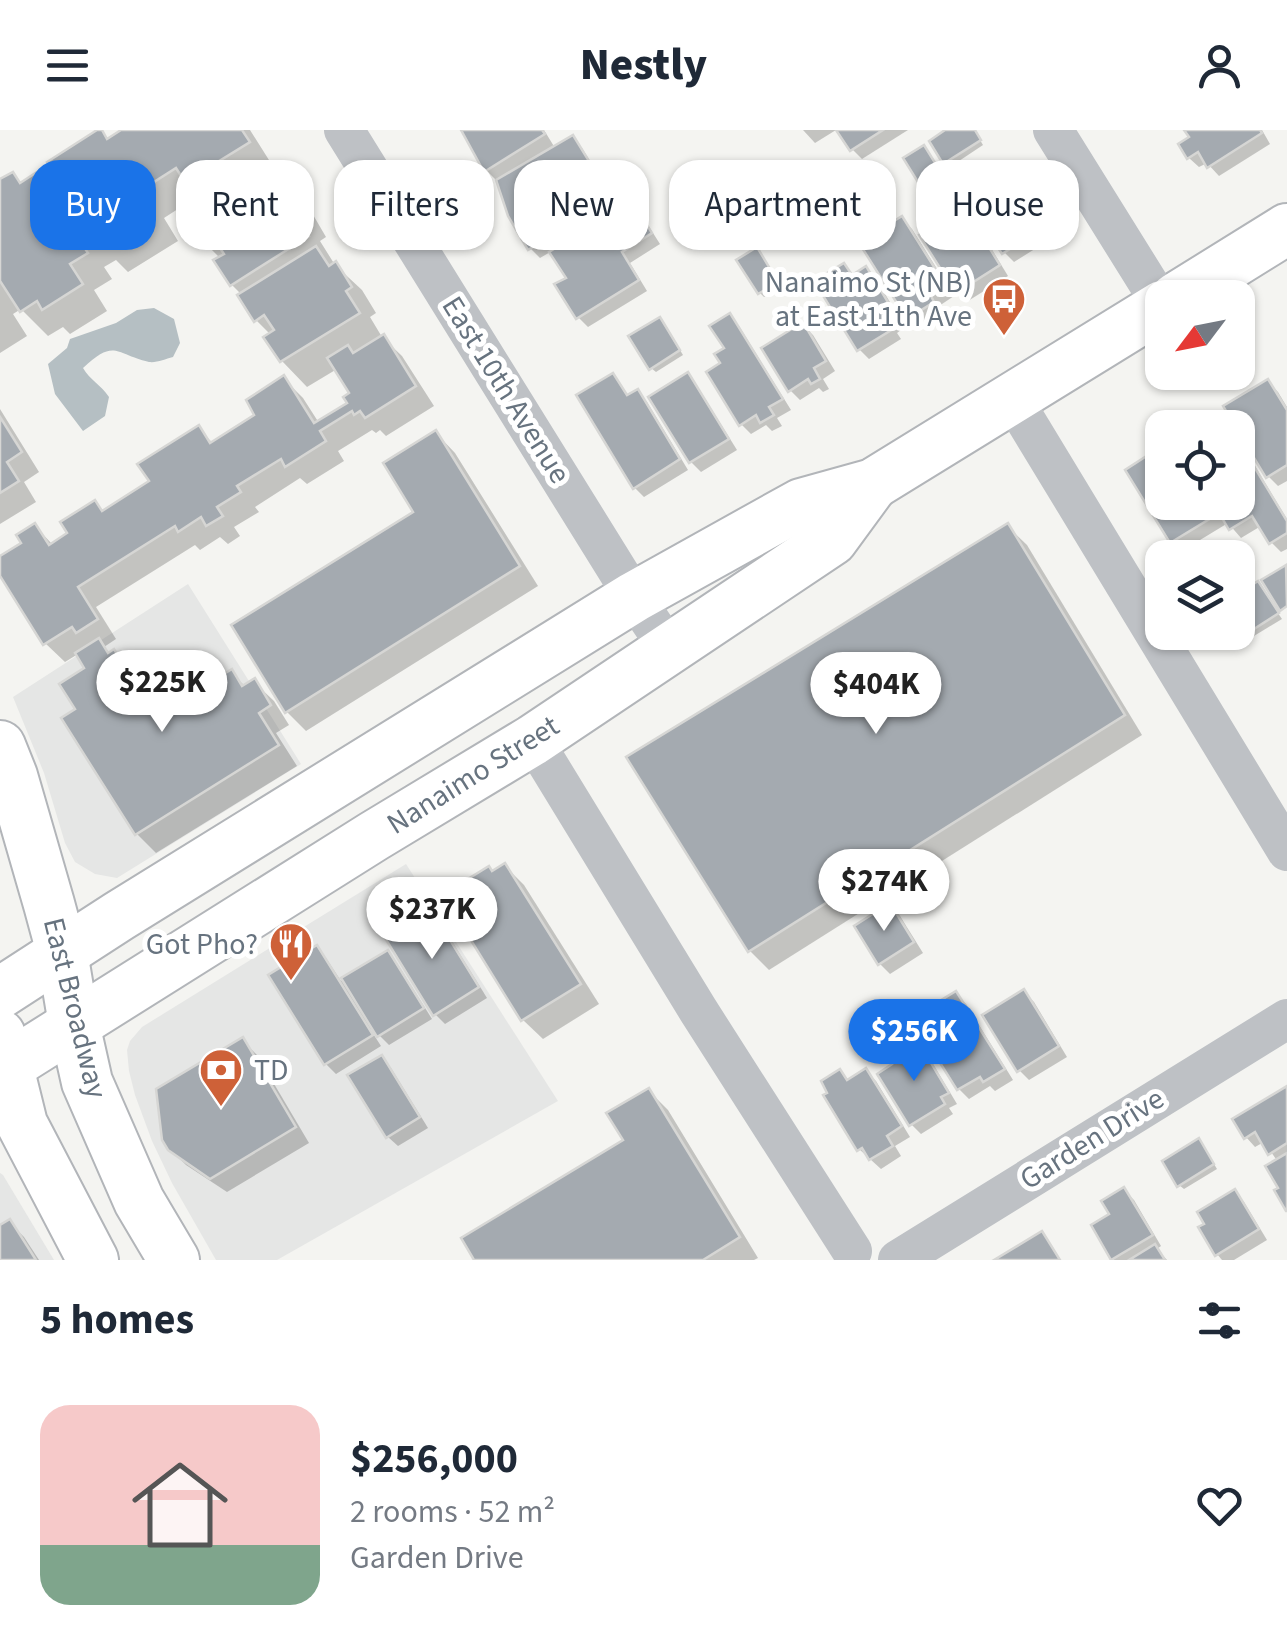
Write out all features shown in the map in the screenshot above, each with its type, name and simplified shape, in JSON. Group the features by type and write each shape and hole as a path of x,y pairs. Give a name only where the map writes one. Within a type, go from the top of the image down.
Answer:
{"main road":[{"path":"1205,280 1287,229"},
{"name":"Nanaimo Street","path":"0,993 634,597 801,504 873,484 1145,316"},
{"name":"Nanaimo Street","path":"3,1057 74,1024 533,740 832,540 873,484"},
{"name":"East Broadway","path":"0,746 62,952 91,1092 139,1201 174,1260"},
{"path":"3,1057 22,1124 93,1260"}],"street":[{"name":"East 10th Avenue","path":"344,130 669,649"},
{"path":"1053,130 1146,280"},
{"path":"1012,398 1287,851"},
{"path":"533,740 698,1010 861,1257"},
{"name":"Garden Drive","path":"898,1260 1287,1019"}],"shaded area":[{"path":"154,308 174,319 180,343 173,357 149,362 109,351 83,368 109,397 105,416 83,431 55,394 48,364 67,348 70,339 116,323 137,310"},
{"path":"188,584 301,764 117,878 95,874 75,862 65,843 44,773 13,697"},
{"path":"406,864 558,1101 277,1260 216,1260 152,1141 129,1071 130,1041 142,1027"},
{"path":"0,1173 3,1175 54,1260 0,1260"}],"building":[{"path":"97,130 102,130 107,139 121,130 242,130 250,142 221,160 176,160 176,168 156,181 156,160 50,160"},
{"path":"461,130 542,130 545,134 494,166 494,160 477,160"},
{"path":"836,130 883,130 850,151"},
{"path":"945,130 975,130 981,140 949,160 941,160 929,141"},
{"path":"1184,130 1262,133 1207,168 1198,152 1187,159 1178,144 1189,137"},
{"path":"573,135 588,160 530,160"},
{"path":"924,145 933,160 916,160 916,179 903,158"},
{"path":"514,169 514,226 508,216 496,180"},
{"path":"13,172 20,183 30,177 30,250 88,253 70,264 83,284 42,310 37,301 20,312 0,281 0,179"},
{"path":"902,216 916,238 916,250 923,250 946,286 931,296 934,302 907,319 863,250 896,250 896,220"},
{"path":"314,247 329,266 336,261 352,287 346,291 360,313 280,362 263,337 274,330 264,315 254,322 237,295"},
{"path":"221,250 287,250 230,286 213,260 224,254"},
{"path":"625,250 622,252 639,280 576,319 554,284 566,278 549,252"},
{"path":"759,250 778,282 758,294 736,260"},
{"path":"929,250 991,250 1000,265 956,293"},
{"path":"844,263 852,275 866,266 897,317 889,322 893,329 857,351 814,281"},
{"path":"730,313 783,399 769,407 774,415 760,423 756,415 739,426 706,372 720,363 714,354 724,348 709,326"},
{"path":"660,317 680,350 649,370 628,336"},
{"path":"803,322 826,361 814,368 820,379 811,384 808,379 788,392 761,348"},
{"path":"384,334 416,386 365,418 360,411 354,415 352,411 320,431 326,441 285,467 281,459 237,486 241,492 217,507 223,516 206,526 201,517 178,532 175,526 78,587 98,619 76,633 72,627 43,645 0,576 0,556 21,543 16,535 35,523 49,545 67,533 60,522 95,500 102,511 149,481 137,464 199,425 210,443 254,415 246,400 284,375 314,423 347,403 343,397 349,393 327,358 348,345 353,353"},
{"path":"688,372 729,439 689,463 648,397"},
{"path":"613,373 627,395 638,389 680,459 633,489 576,395"},
{"path":"1268,379 1287,410 1287,465 1266,478 1255,460 1255,410 1225,410 1223,406"},
{"path":"0,417 22,452 7,462 19,481 0,493"},
{"path":"436,430 520,566 285,713 231,625 413,512 383,463"},
{"path":"1145,457 1145,502 1125,470"},
{"path":"1255,468 1287,521 1287,533 1269,544 1254,520"},
{"path":"1156,520 1208,520 1175,540 1168,540"},
{"path":"1223,520 1245,520 1229,530"},
{"path":"1008,523 1125,715 748,952 626,757"},
{"path":"1286,565 1287,606 1280,611 1261,580"},
{"path":"1258,581 1279,613 1255,628"},
{"path":"99,638 108,653 114,649 155,717 167,710 162,701 209,672 214,680 232,669 242,686 255,678 271,705 259,713 279,745 135,835 61,718 75,709 59,684 84,668 75,653"},
{"path":"505,863 581,984 521,1021 446,900 458,892 455,887 489,866 492,871"},
{"path":"890,903 914,942 878,965 854,926"},
{"path":"431,909 479,987 433,1016 385,938"},
{"path":"317,945 373,1035 324,1065 268,975"},
{"path":"388,950 424,1008 377,1037 341,978"},
{"path":"1024,989 1059,1046 1017,1072 982,1015"},
{"path":"956,991 1005,1069 983,1082 980,1077 957,1090 912,1018"},
{"name":"TD","path":"243,1037 296,1127 210,1179 168,1150 162,1140 156,1089"},
{"path":"918,1041 949,1093 941,1097 945,1104 909,1126 877,1074 892,1064 889,1059"},
{"path":"382,1055 420,1117 386,1138 347,1075"},
{"path":"866,1068 902,1126 887,1136 893,1146 869,1160 862,1148 857,1151 823,1095 827,1093 821,1081 840,1069 847,1080"},
{"path":"1287,1086 1287,1143 1268,1155 1255,1132 1244,1139 1232,1119"},
{"path":"649,1088 740,1237 703,1260 474,1260 461,1238 623,1140 606,1113"},
{"path":"1199,1138 1214,1164 1177,1187 1162,1161"},
{"path":"1287,1153 1287,1211 1286,1211 1265,1166"},
{"path":"1124,1187 1153,1235 1111,1260 1091,1225 1109,1214 1101,1201"},
{"path":"1235,1189 1259,1229 1215,1256 1198,1227 1204,1224 1197,1212"},
{"path":"10,1219 36,1260 0,1260 0,1225"},
{"path":"1042,1231 1060,1260 994,1260"},
{"path":"1155,1244 1165,1260 1129,1260"}],"place":[{"name":"Nanaimo St (NB) at East 11th Ave","path":"1004,337"},
{"name":"Got Pho?","path":"291,982"},
{"name":"TD","path":"221,1108"}]}
